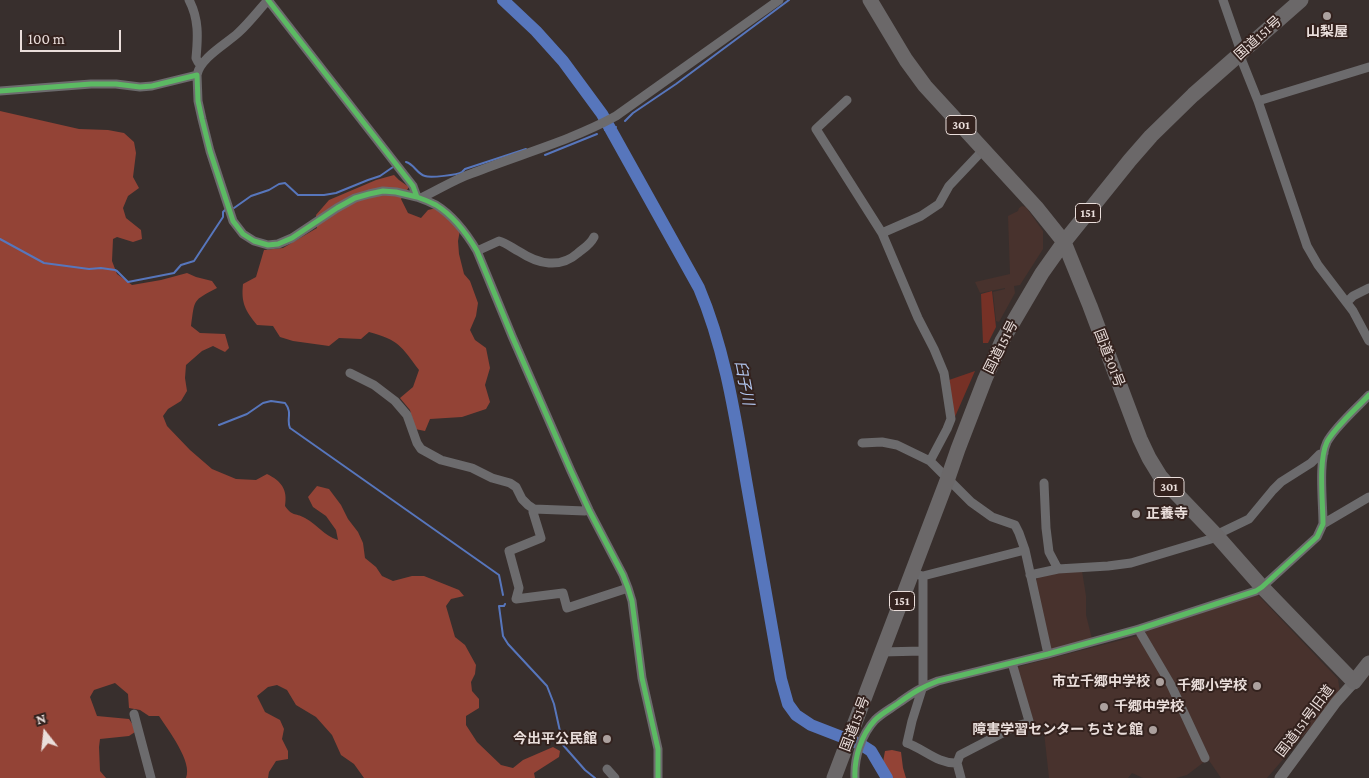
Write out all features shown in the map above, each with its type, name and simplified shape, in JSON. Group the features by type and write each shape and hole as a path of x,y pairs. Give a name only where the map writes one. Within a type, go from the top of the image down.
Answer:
{"highway":[{"name":"国道301号","path":"870,0 906,60 925,86 1036,207 1064,242 1149,458 1169,486 1262,587 1354,682"},
{"name":"国道151号","path":"834,778 852,750 855,724 882,652 918,574 948,478 985,379 1002,341 1042,273 1064,242 1151,136 1301,0"},
{"path":"1354,682 1369,663"}],"street":[{"path":"189,0 197,24 196,58 201,64"},
{"path":"419,198 413,186 268,0 239,32 201,64 198,69 198,101 210,151 233,221 243,234 254,241 268,245 278,244 292,238 349,202 383,191 419,198 437,206 469,238 477,251 542,406 589,510 628,588 632,601 642,678 658,749 658,778"},
{"path":"419,198 470,174 537,151 614,118 779,0"},
{"path":"1223,0 1242,61 1258,101 1307,246 1318,266 1353,311 1369,341"},
{"path":"1258,101 1369,67"},
{"path":"0,91 108,84 140,87 197,75"},
{"path":"847,100 816,129 882,233 918,318 944,373 951,419 948,429 930,461"},
{"path":"882,233 921,216 940,204 949,186 984,149"},
{"path":"477,251 499,241 526,256 553,264 575,256 591,243 594,237"},
{"path":"1347,302 1353,296 1369,288"},
{"path":"350,373 374,385 395,401 407,415 417,444 421,449 441,460 472,468 492,478 510,483 516,487 522,499 534,509 589,510"},
{"path":"855,778 855,763 852,750 864,737 875,720 923,686 1139,629 1256,591 1262,587 1317,537 1323,524 1322,480 1324,453 1328,440 1369,395"},
{"path":"862,443 882,442 897,445 930,461 971,502 992,517 1015,525 1025,550 1048,654"},
{"path":"1030,575 1058,569 1131,563 1217,536 1249,519 1272,490 1311,463 1320,454 1324,453"},
{"path":"1044,483 1049,552 1058,569"},
{"path":"1323,524 1369,497"},
{"path":"534,509 533,512 542,538 509,551 519,588 516,599 563,593 567,608 628,588"},
{"path":"957,763 933,757 907,743 923,686 918,574 1025,550"},
{"path":"1139,629 1171,685 1205,758"},
{"path":"882,652 922,651"},
{"path":"961,778 957,763 960,755 1029,721 1012,663"},
{"name":"国道151号旧道","path":"1280,778 1336,702 1354,682"},
{"path":"134,714 151,778"},
{"path":"607,769 615,778"}],"shaded area":[{"path":"0,111 79,129 108,130 124,133 134,142 136,153 133,177 139,188 128,196 123,208 126,218 141,230 142,239 133,242 117,237 113,239 112,261 117,274 132,285 187,273 212,281 217,288 196,302 191,326 200,333 225,334 229,348 225,352 213,346 202,351 186,365 187,391 181,401 168,409 163,416 167,426 212,469 236,479 256,480 267,474 272,477 282,486 286,500 285,506 290,512 305,518 338,540 336,530 326,516 313,507 308,497 317,486 329,489 358,532 363,543 365,558 376,567 382,576 393,581 412,576 424,576 459,590 464,596 451,599 446,606 455,637 465,645 476,665 475,674 471,682 472,691 479,699 479,708 466,716 466,725 477,742 501,765 513,768 523,760 553,747 560,751 559,757 534,773 535,778 364,778 354,764 341,755 332,735 316,717 296,705 287,690 277,685 268,687 257,696 265,712 280,720 284,729 282,739 288,751 288,759 276,761 269,772 268,778 186,778 187,771 183,755 159,716 149,716 140,710 129,708 128,694 115,683 94,690 90,697 97,716 129,719 135,732 129,736 100,739 100,771 106,778 0,778"},
{"path":"394,175 409,187 401,199 408,213 421,218 428,210 436,208 460,230 458,241 459,254 464,274 470,281 478,303 476,316 470,330 475,340 486,348 490,368 485,385 490,402 486,409 462,417 430,419 425,431 415,429 410,410 400,398 413,387 419,370 408,355 393,341 369,332 361,339 339,338 329,346 293,341 280,337 273,326 257,325 243,301 243,284 256,277 264,250 283,248 317,228 316,215 329,200 376,180"},
{"path":"1022,206 1026,207 1043,231 1043,249 1020,285 1014,286 1015,293 999,322 996,321 993,292 1005,288 980,293 975,282 1010,274 1008,216 1018,211"},
{"path":"992,291 996,327 988,343 983,343 981,294"},
{"path":"975,371 954,419 949,380"},
{"path":"1060,571 1082,571 1086,596 1086,615 1092,639 1051,650 1035,582 1039,576"},
{"name":"千郷小学校","path":"1258,595 1338,679 1340,693 1267,778 1221,778 1206,756 1145,635 1146,631"},
{"name":"千郷中学校","path":"1137,636 1163,673 1204,762 1187,775 1176,778 1143,778 1132,773 1128,778 1049,778 1045,728 1034,725 1016,670 1017,667"},
{"path":"885,751 901,752 906,778 891,778 883,762"}],"waterway":[{"name":"臼子川","path":"503,0 536,31 563,61 602,114 699,288 716,335 728,383 781,679 788,704 796,715 811,725 860,744 871,751 887,778"},
{"path":"625,121 633,113 676,84 789,0"},
{"name":"臼子川","path":"605,130 616,127"},
{"path":"545,155 597,134"},
{"path":"406,162 425,176 444,176 459,173 465,169 526,149"},
{"path":"234,208 251,196 269,190 279,184 285,183 298,195 324,195 336,193 380,176 393,167"},
{"path":"0,239 44,263 89,269 115,270 128,282 174,273 181,265 194,261 223,217 225,210"},
{"path":"219,425 247,414 263,403 271,401 285,403 289,410 290,428 499,575 503,595"},
{"path":"505,604 504,606 499,606 503,636 508,644 547,686 554,704 563,745 585,770 595,778"}],"cycle path":[{"path":"268,0 413,186 417,197 436,205 448,214 477,251 571,471 628,588 632,601 642,678 658,749 658,778"},
{"path":"0,91 91,84 116,84 140,87 197,75 198,101 202,119 210,151 233,221 243,234 254,241 268,245 278,244 292,238 355,198 383,191 417,197"},
{"path":"855,778 859,747 870,726 884,713 927,685 1139,629 1256,591 1262,587 1317,537 1323,524 1322,470 1324,450 1331,436 1369,395"}],"place":[{"name":"山梨屋","path":"1327,16"},
{"name":"正養寺","path":"1136,514"},
{"name":"市立千郷中学校","path":"1160,682"},
{"name":"千郷小学校","path":"1257,686"},
{"name":"千郷中学校","path":"1104,707"},
{"name":"障害学習センター ちさと館","path":"1153,730"},
{"name":"今出平公民館","path":"607,739"}]}
